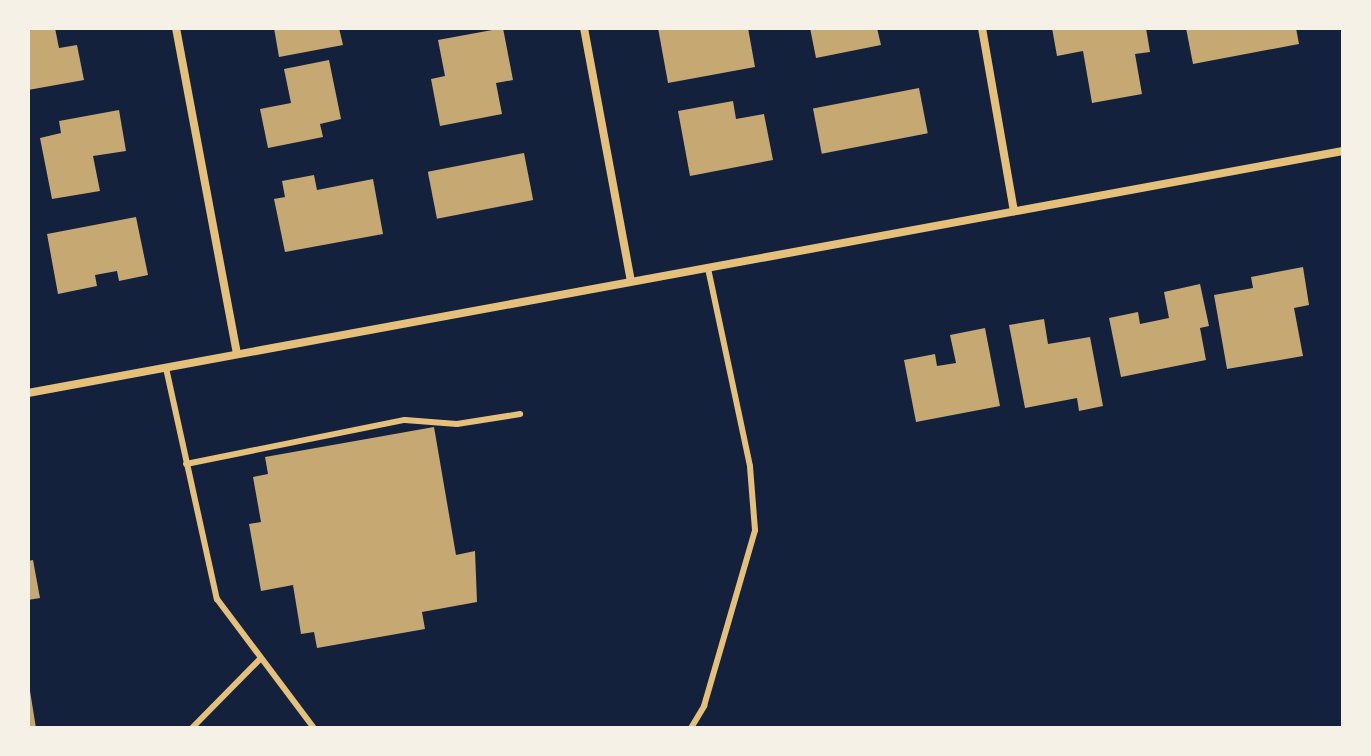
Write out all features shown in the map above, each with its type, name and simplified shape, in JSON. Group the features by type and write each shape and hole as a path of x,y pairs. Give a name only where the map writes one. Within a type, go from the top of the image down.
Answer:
{"street":[{"path":"176,28 237,353"},
{"path":"584,28 631,281"},
{"path":"982,28 1014,211"},
{"path":"28,393 1343,151"}],"lane":[{"path":"691,728 704,706 755,530 750,466 708,269"},
{"path":"166,368 217,599 314,728"},
{"path":"186,464 405,420 457,424 520,414"},
{"path":"192,728 260,659"}],"building":[{"path":"28,28 55,28 59,48 77,45 84,80 28,90"},
{"path":"274,28 339,28 343,45 279,57"},
{"path":"503,28 513,80 496,83 502,114 440,126 431,79 445,76 438,40"},
{"path":"658,28 748,28 755,67 668,83"},
{"path":"810,28 877,28 881,45 816,58"},
{"path":"1052,28 1146,28 1150,52 1135,54 1142,94 1092,103 1083,51 1057,56"},
{"path":"1186,28 1296,28 1299,44 1193,64"},
{"path":"329,60 341,119 320,124 323,137 268,148 260,109 291,103 284,69"},
{"path":"919,88 928,133 822,154 813,109"},
{"path":"733,101 736,119 764,114 773,160 690,176 678,111"},
{"path":"119,110 126,151 93,156 100,191 52,199 40,138 61,133 59,121"},
{"path":"524,153 533,200 437,219 428,172"},
{"path":"314,175 317,190 373,179 383,234 285,252 274,199 285,197 282,181"},
{"path":"136,217 148,275 119,281 117,271 95,275 97,286 58,294 47,234"},
{"path":"1303,267 1309,305 1294,308 1303,356 1227,369 1214,295 1253,288 1251,277"},
{"path":"1200,284 1209,326 1200,328 1206,360 1121,377 1109,318 1138,312 1140,324 1169,318 1164,292"},
{"path":"1044,319 1048,344 1090,337 1103,406 1079,411 1077,398 1025,408 1009,325"},
{"path":"985,328 1000,406 916,422 904,360 935,354 937,366 956,363 950,335"},
{"path":"434,427 456,555 475,551 477,602 422,612 425,629 317,648 314,632 301,634 293,585 261,591 249,524 261,522 253,477 268,474 265,457"},
{"path":"33,560 40,598 28,600 28,561"},
{"path":"30,691 36,728 28,728"}]}
